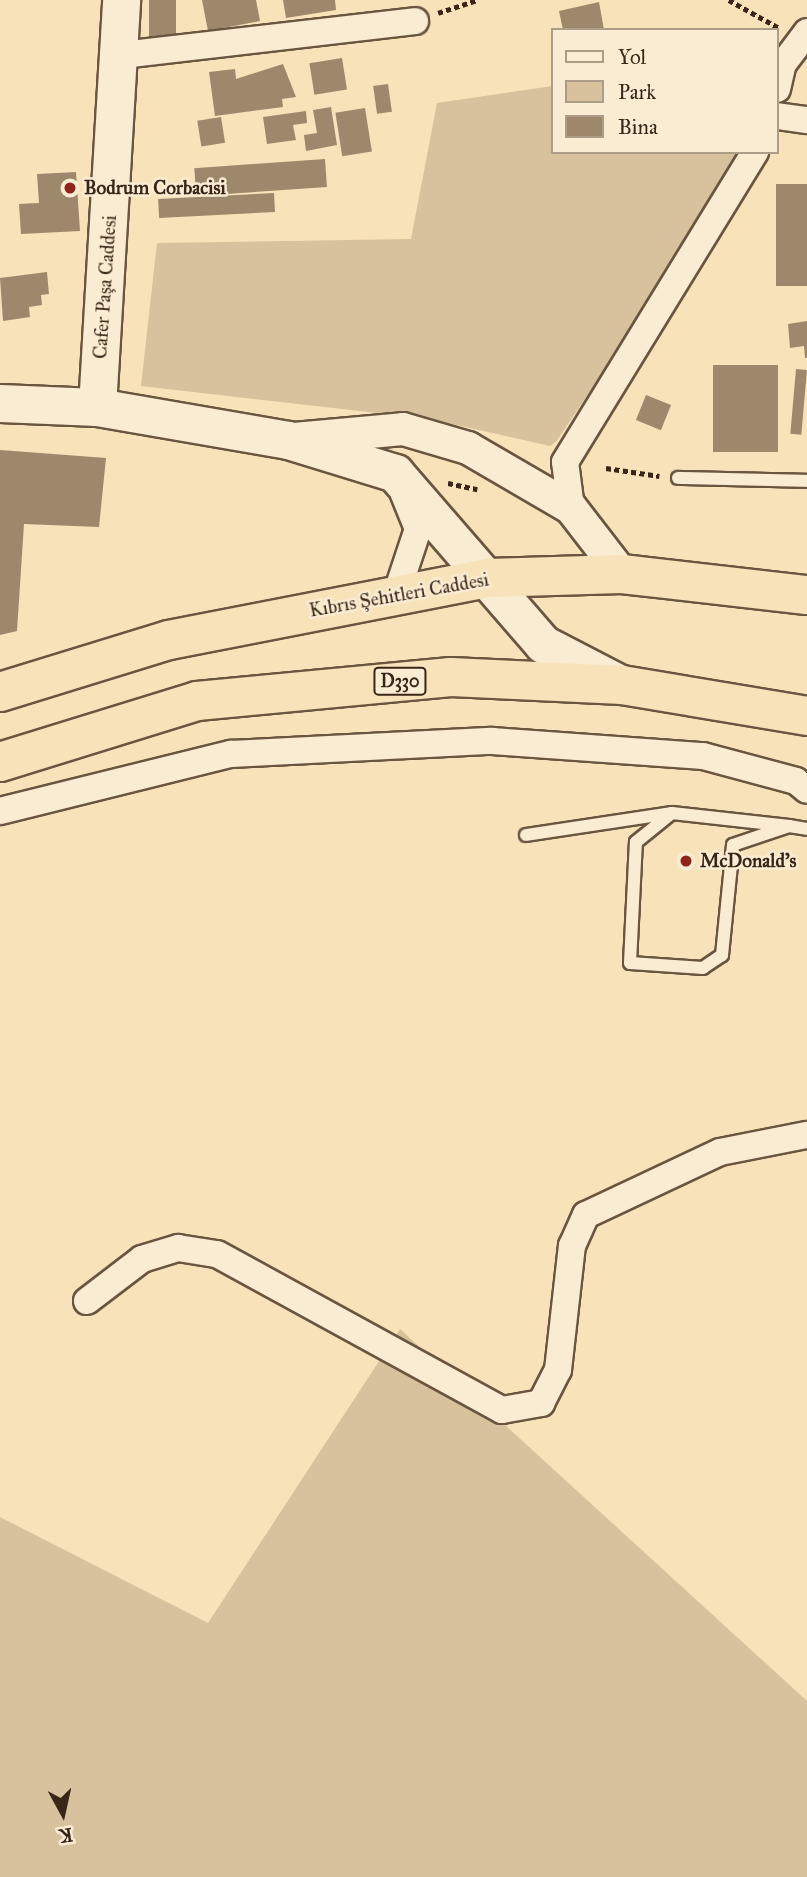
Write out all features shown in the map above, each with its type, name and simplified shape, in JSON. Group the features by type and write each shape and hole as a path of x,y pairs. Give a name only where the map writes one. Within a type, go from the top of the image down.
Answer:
{"highway":[{"name":"Kıbrıs Şehitleri Caddesi","path":"0,692 169,640 397,592 487,578 622,574 807,595"},
{"name":"D330","path":"0,762 197,701 451,677 622,685 807,716"}],"main road":[{"name":"Cafer Paşa Caddesi","path":"97,407 122,55 121,0"},
{"path":"0,403 97,407 288,440 396,473 543,644 622,685"}],"street":[{"path":"122,55 376,11 415,21"},
{"path":"779,81 783,64 803,37"},
{"path":"779,116 807,120"},
{"path":"571,508 565,462 754,154"},
{"path":"288,440 403,429 468,448 571,508 622,574"},
{"path":"396,473 418,529 397,592"},
{"path":"0,811 232,754 492,741 703,756 796,781 807,790"},
{"path":"88,1301 142,1259 178,1248 217,1254 502,1410 541,1403 558,1370 572,1246 586,1215 720,1152 807,1135"}],"lane":[{"path":"677,478 807,481"},
{"path":"672,813 636,842 630,963 703,968 722,955 733,845 789,826"},
{"path":"526,835 672,813 807,829"}],"path":[{"path":"464,3 477,0"},
{"path":"729,0 803,37"},
{"path":"606,468 677,478"}],"green space":[{"path":"552,86 552,154 744,154 741,167 556,442 550,446 430,419 141,386 157,243 411,239 437,103"},
{"path":"400,1329 807,1701 807,1877 0,1877 0,1517 208,1623"}],"building":[{"path":"149,0 176,0 176,42 149,42"},
{"path":"202,0 256,0 260,21 208,31"},
{"path":"283,0 335,0 336,10 286,18"},
{"path":"599,2 604,28 563,28 559,11"},
{"path":"342,58 347,90 314,95 309,63"},
{"path":"283,64 296,97 282,99 283,107 215,116 209,72 235,69 236,79"},
{"path":"388,84 392,112 377,114 373,86"},
{"path":"331,107 337,145 306,151 304,135 317,133 313,110"},
{"path":"365,108 372,151 342,156 335,113"},
{"path":"306,111 307,123 293,125 296,140 267,144 263,117"},
{"path":"221,117 225,143 201,146 197,121"},
{"path":"325,159 327,187 196,196 194,168"},
{"path":"76,172 80,231 21,234 19,204 39,203 37,174"},
{"path":"776,184 807,184 807,286 776,286"},
{"path":"274,193 275,212 159,218 158,199"},
{"path":"47,272 49,294 41,295 42,305 29,307 30,317 3,321 0,278"},
{"path":"807,321 805,358 804,346 790,348 788,324"},
{"path":"713,365 778,365 778,452 713,452"},
{"path":"796,369 807,370 801,435 790,434"},
{"path":"646,395 671,405 661,430 636,420"},
{"path":"0,450 106,458 99,527 24,524 17,631 0,635"}],"place":[{"name":"Bodrum Corbacisi","path":"70,188"},
{"name":"McDonald's","path":"686,861"}]}
